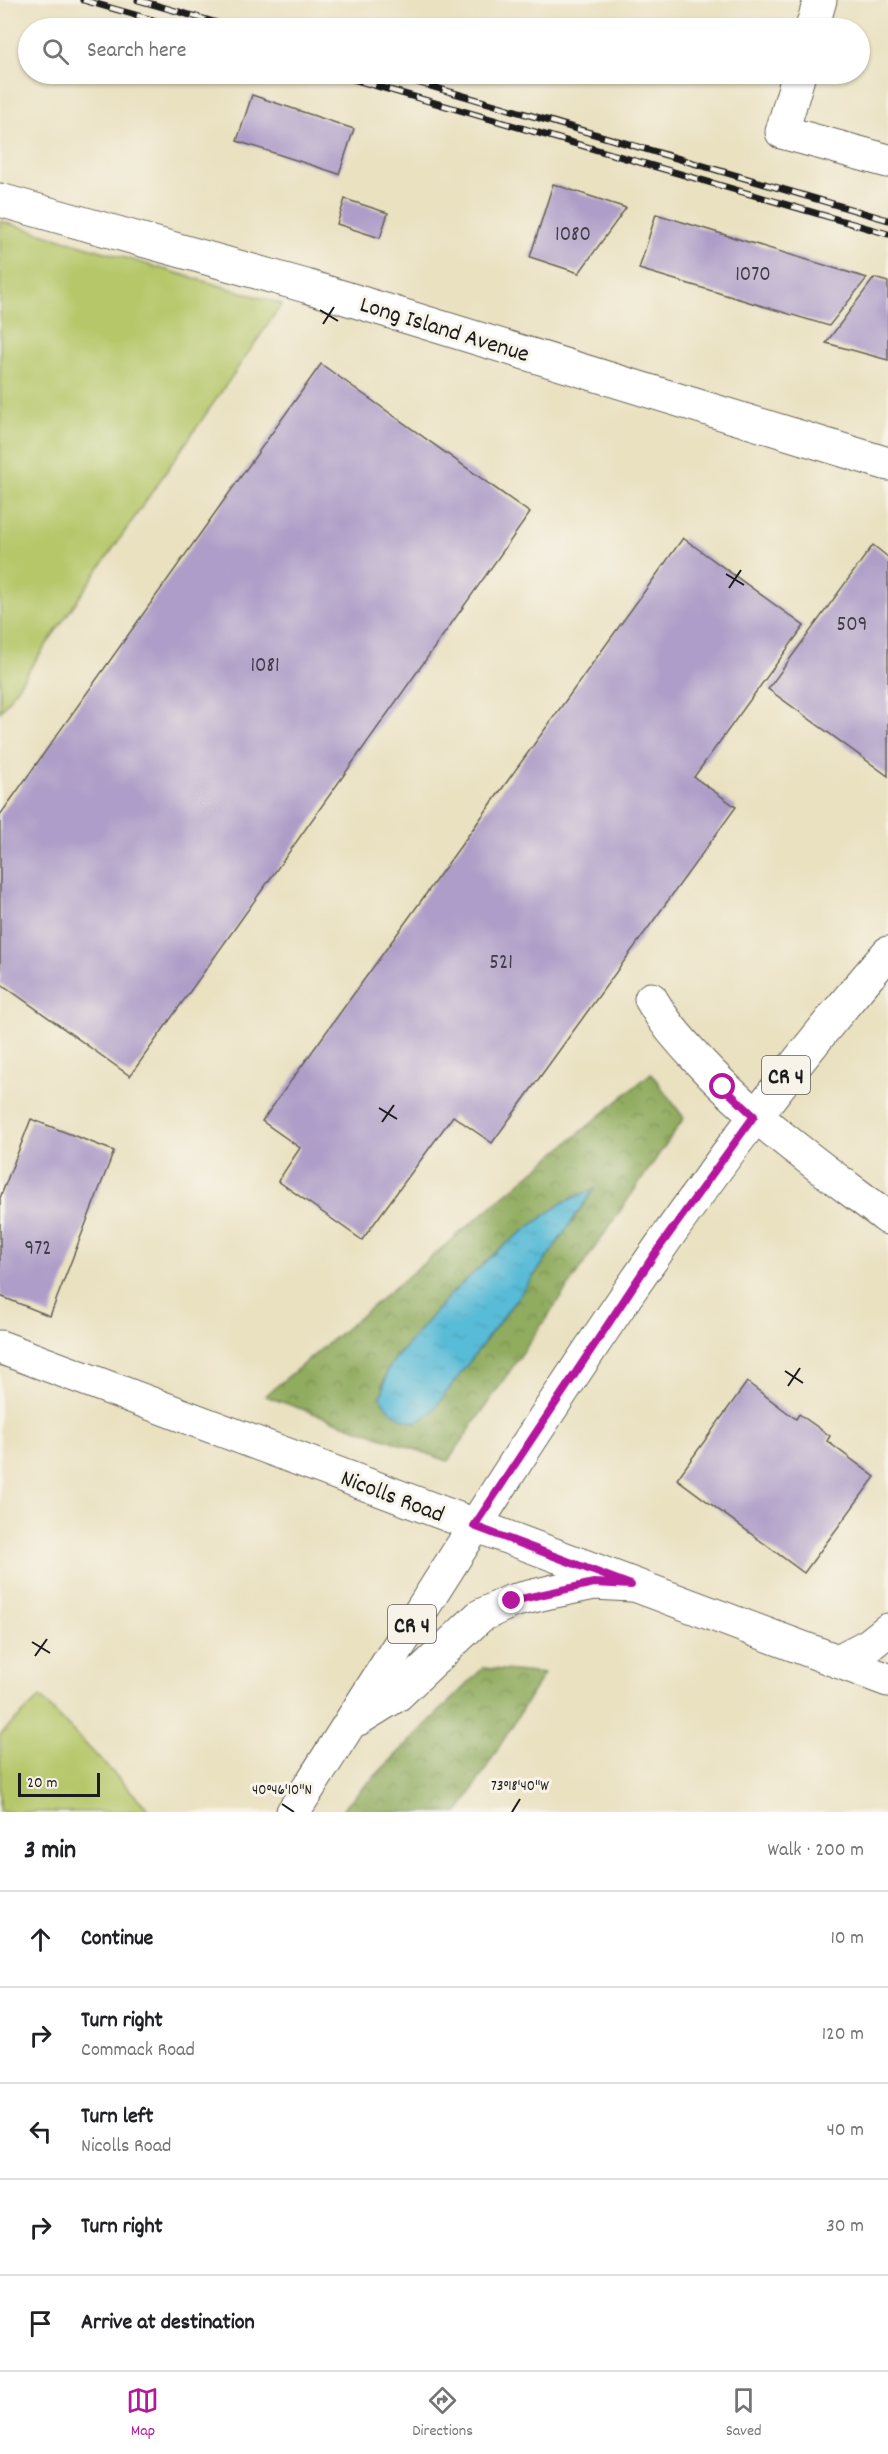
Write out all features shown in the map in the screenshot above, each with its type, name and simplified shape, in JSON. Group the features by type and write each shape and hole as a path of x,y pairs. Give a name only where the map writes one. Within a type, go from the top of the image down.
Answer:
{"street":[{"path":"815,18 820,0"},
{"path":"796,84 782,132 888,161"},
{"name":"Long Island Avenue","path":"0,200 316,289 888,464"},
{"name":"CR 4","path":"293,1812 474,1526 650,1261 754,1116 818,1034 888,953"},
{"path":"651,999 664,1023 723,1087 754,1116 888,1218"},
{"name":"Nicolls Road","path":"0,1347 888,1680"},
{"path":"351,1723 397,1695 480,1616 512,1601 550,1592 594,1583 631,1585"},
{"path":"838,1661 869,1645 888,1630"}],"green space":[{"path":"0,221 282,304 0,712"},
{"path":"651,1073 684,1118 448,1461 265,1396","holes":["593,1191 542,1265 431,1413 382,1386 388,1369 395,1359 448,1297 498,1250 562,1203"]},
{"path":"483,1668 544,1674 459,1812 342,1812 346,1805"},
{"path":"40,1697 151,1812 0,1812 0,1735"}],"water":[{"path":"594,1189 542,1265 431,1413 420,1420 412,1421 401,1418 391,1411 381,1398 388,1369 448,1297 498,1250 562,1203"}],"building":[{"path":"252,95 354,129 339,174 237,141"},
{"path":"553,184 626,208 579,273 530,257"},
{"path":"345,199 388,213 380,238 337,224"},
{"path":"656,214 867,278 829,326 639,269"},
{"path":"874,278 888,282 888,360 826,343"},
{"path":"321,364 530,513 130,1076 0,983 0,815"},
{"path":"683,538 804,626 694,777 736,807 492,1143 453,1116 362,1240 278,1181 300,1148 262,1121"},
{"path":"873,545 888,557 888,776 768,689"},
{"path":"31,1119 114,1151 50,1316 0,1296 0,1198"},
{"path":"747,1382 796,1419 799,1414 830,1436 827,1441 875,1477 804,1573 677,1479"}],"railway":[{"path":"83,0 146,18"},
{"path":"138,0 200,18"},
{"path":"370,84 888,234"},
{"path":"423,84 888,220"}],"route":[{"path":"512,1601 594,1583 631,1585 474,1526 656,1252 754,1116 723,1087"}]}
